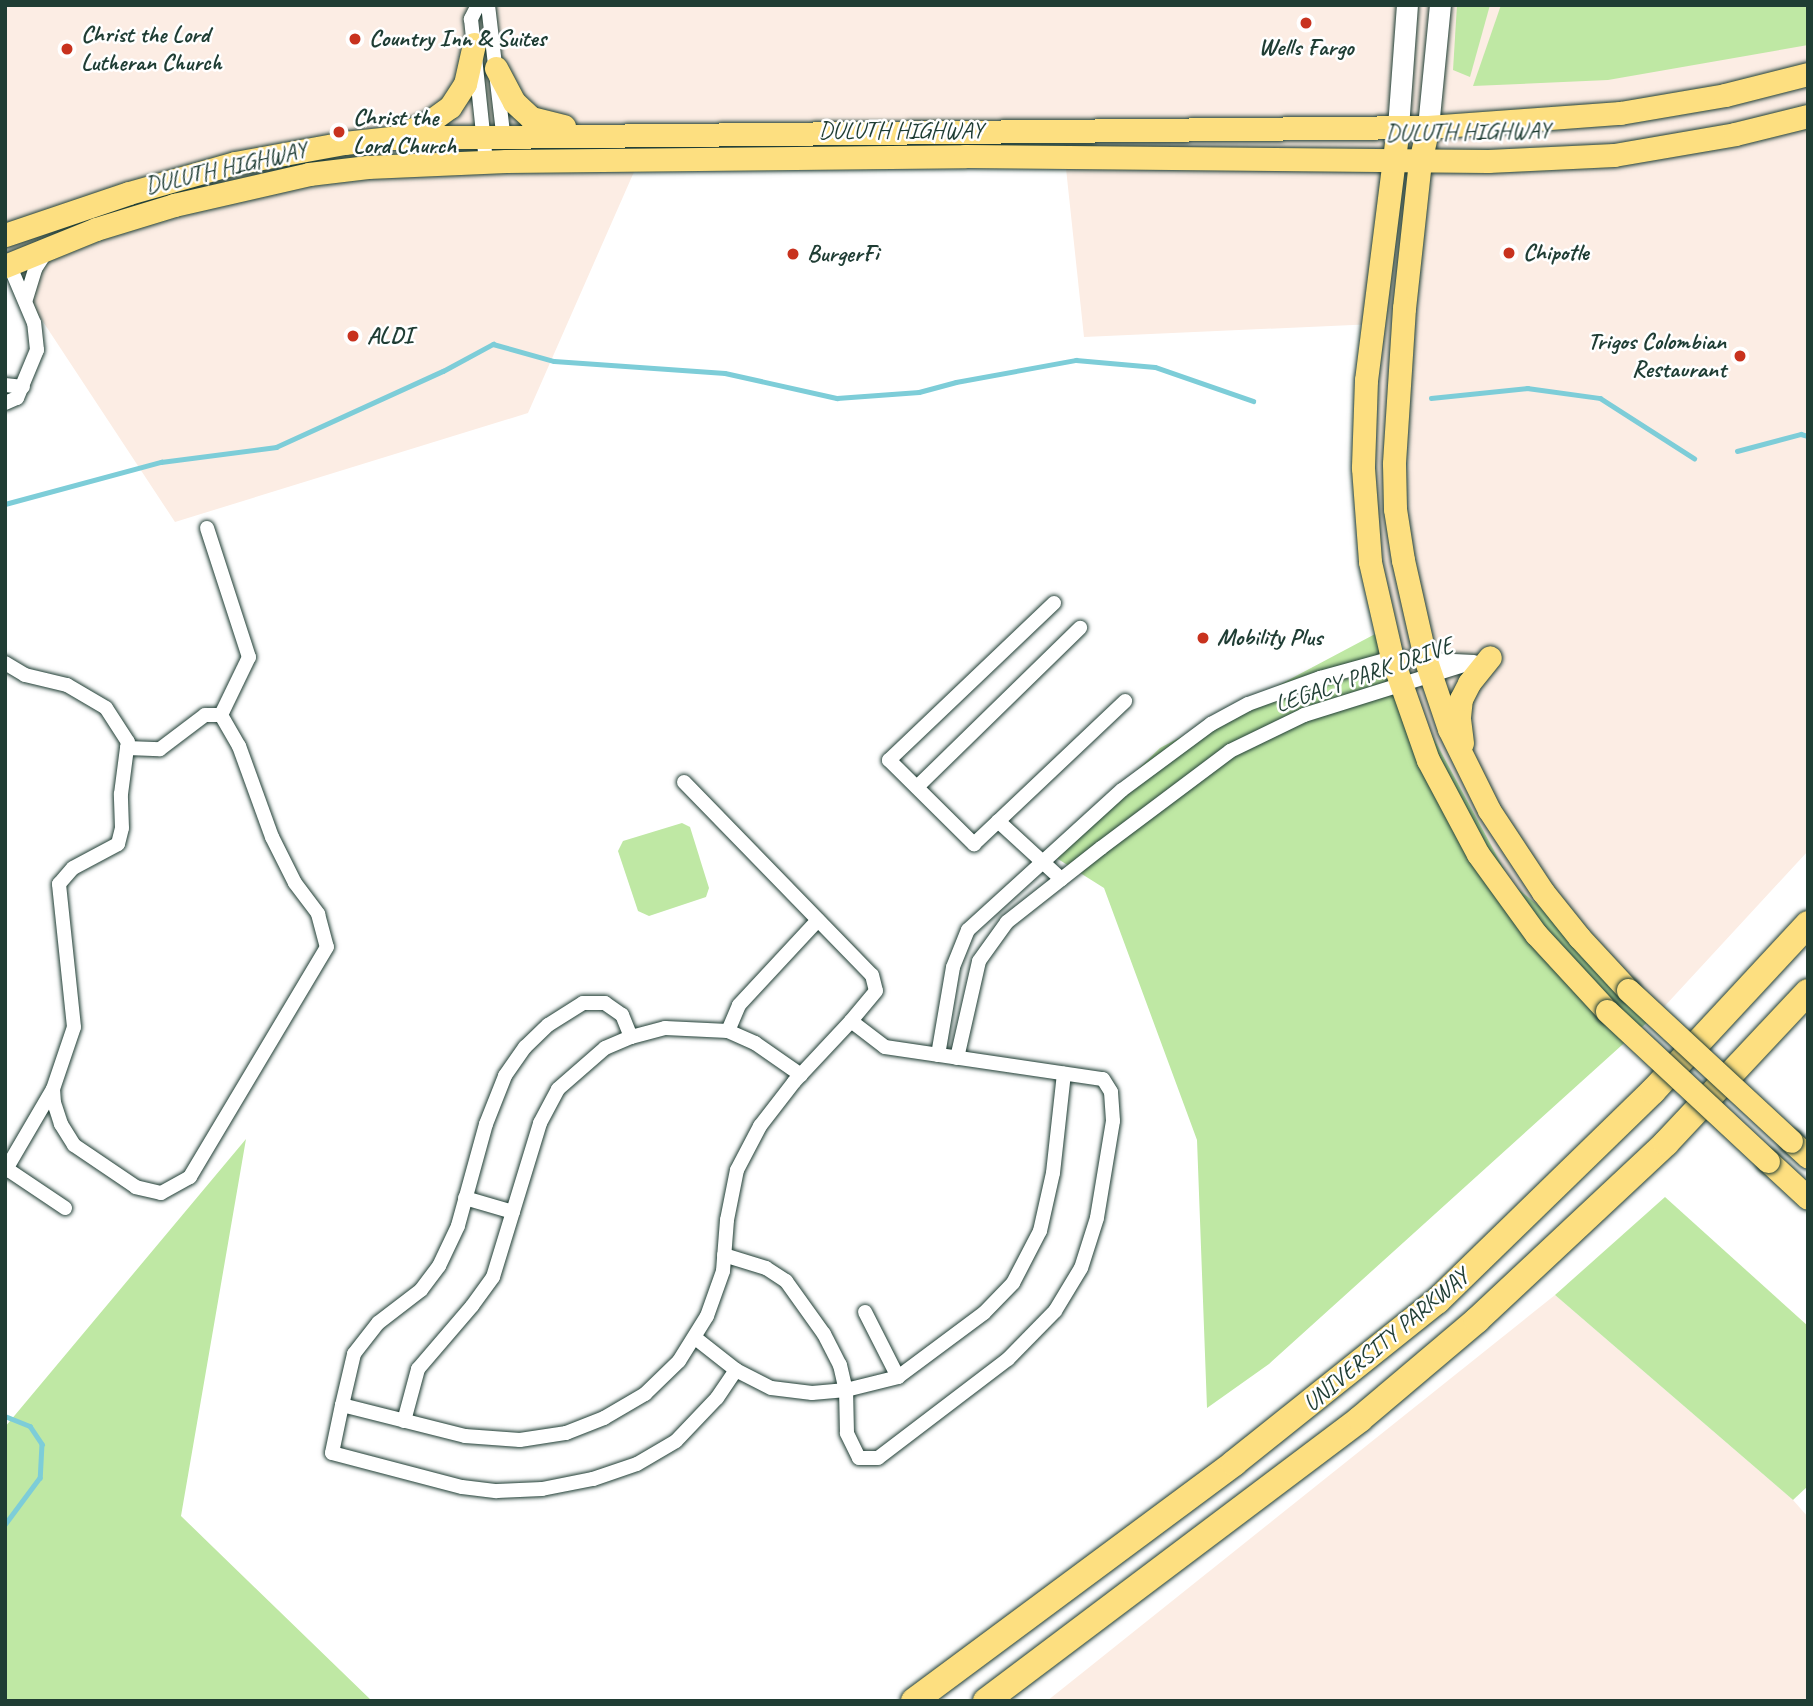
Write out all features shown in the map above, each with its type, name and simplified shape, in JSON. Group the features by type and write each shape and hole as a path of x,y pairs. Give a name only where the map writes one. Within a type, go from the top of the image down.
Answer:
{"highway":[{"name":"UNIVERSITY PARKWAY","path":"914,1701 1234,1463 1437,1301 1653,1091 1808,924"},
{"name":"UNIVERSITY PARKWAY","path":"986,1701 1001,1693 1360,1419 1477,1320 1666,1143 1808,992"}],"main road":[{"path":"1407,5 1398,127 1366,380 1363,468 1370,562 1392,659 1428,760 1478,854 1536,934 1607,1011 1808,1198"},
{"path":"1440,5 1428,127 1420,161 1404,308 1394,464 1395,509 1402,561 1428,668 1465,766 1508,841 1543,892 1579,937 1628,990 1808,1157"},
{"path":"391,138 429,122 450,107 465,85 474,44"},
{"path":"495,68 514,102 531,118 598,134"},
{"name":"DULUTH HIGHWAY","path":"5,235 129,193 235,163 344,143 391,138 1428,127 1620,113 1725,95 1808,74"},
{"name":"DULUTH HIGHWAY","path":"7,265 49,247 174,205 309,174 368,167 496,162 951,156 1488,161 1614,155 1735,134 1808,116"},
{"path":"7,265 31,235 129,193"},
{"path":"1465,766 1459,718 1461,699 1469,683 1490,657"}],"street":[{"path":"478,5 471,19 496,162"},
{"path":"488,5 495,68 493,135 496,162"},
{"path":"26,299 36,269 49,247"},
{"path":"5,403 18,398 37,350 34,323 26,299 7,265"},
{"path":"5,385 23,387"},
{"path":"208,528 249,657 221,715"},
{"path":"1054,603 889,760 974,844 1125,701"},
{"path":"917,787 1080,628"},
{"name":"LEGACY PARK DRIVE","path":"939,1055 953,967 968,930 1122,790 1211,724 1248,704 1320,678 1392,659 1428,668"},
{"path":"5,663 25,675 67,685 106,708 127,745 121,794 122,828 118,844 73,868 59,884 74,1027 53,1089 6,1170 65,1209"},
{"name":"LEGACY PARK DRIVE","path":"957,1058 979,961 1007,922 1230,751 1304,715 1401,685 1428,668"},
{"path":"127,745 160,749 205,715 221,715"},
{"path":"53,1089 61,1124 74,1145 136,1187 161,1194 190,1177 327,947 318,914 295,883 272,837 239,746 221,715"},
{"path":"342,1405 464,1436 520,1440 566,1433 604,1418 645,1394 679,1361 707,1316 723,1271 737,1170 760,1126 801,1074 876,991 872,975 684,782"},
{"path":"998,821 1061,879"},
{"path":"729,1031 740,1005 818,920"},
{"path":"631,1037 621,1015 605,1003 583,1003 548,1025 525,1047 505,1076 486,1124 458,1226 439,1266 422,1290 378,1323 354,1354 332,1453 462,1487 497,1491 542,1489 593,1479 637,1464 676,1441 716,1398 736,1370"},
{"path":"724,1255 766,1268 786,1281 824,1334 839,1365 846,1390 847,1433 859,1458 878,1458 1008,1359 1055,1311 1081,1268 1097,1218 1113,1121 1111,1093 1103,1079 885,1047 851,1021"},
{"path":"404,1421 418,1368 472,1307 493,1277 541,1123 558,1089 605,1048 631,1037 666,1028 729,1031 755,1043 801,1074"},
{"path":"694,1337 736,1370 771,1388 812,1392 846,1390 898,1377 984,1313 1013,1283 1040,1231 1054,1173 1064,1074"},
{"path":"465,1198 513,1212"},
{"path":"865,1312 898,1377"}],"shaded area":[{"path":"5,5 1808,5 1808,851 1663,1008 1512,884 1377,633 1358,405 1375,324 1084,337 1062,131 648,140 528,413 175,522 5,264"},
{"path":"1555,1295 1793,1500 1808,1517 1808,1701 1047,1701"}],"green space":[{"path":"1457,5 1490,5 1470,77 1453,70"},
{"path":"1501,5 1808,5 1808,45 1608,80 1473,86"},
{"path":"1377,633 1512,884 1663,1008 1269,1364 1207,1408 1197,1140 1104,888 1050,854 1160,748"},
{"path":"682,823 690,827 709,888 706,897 649,916 638,911 618,851 623,841"},
{"path":"246,1139 181,1516 372,1701 5,1701 5,1427"},
{"path":"1665,1197 1808,1326 1808,1486 1793,1500 1555,1295"}],"waterway":[{"path":"5,504 161,462 276,447 443,371 493,344 554,361 725,373 837,398 919,392 956,382 1076,360 1155,367 1253,401"},
{"path":"1431,398 1527,388 1600,398 1694,458"},
{"path":"1737,451 1801,434 1808,436"},
{"path":"5,1416 30,1426 42,1444 40,1478 5,1525"}],"place":[{"name":"Wells Fargo","path":"1306,23"},
{"name":"Country Inn & Suites","path":"355,39"},
{"name":"Christ the Lord Lutheran Church","path":"67,49"},
{"name":"Christ the Lord Church","path":"339,132"},
{"name":"Chipotle","path":"1509,253"},
{"name":"BurgerFi","path":"793,254"},
{"name":"ALDI","path":"353,336"},
{"name":"Trigos Colombian Restaurant","path":"1740,356"},
{"name":"Mobility Plus","path":"1203,638"}]}
